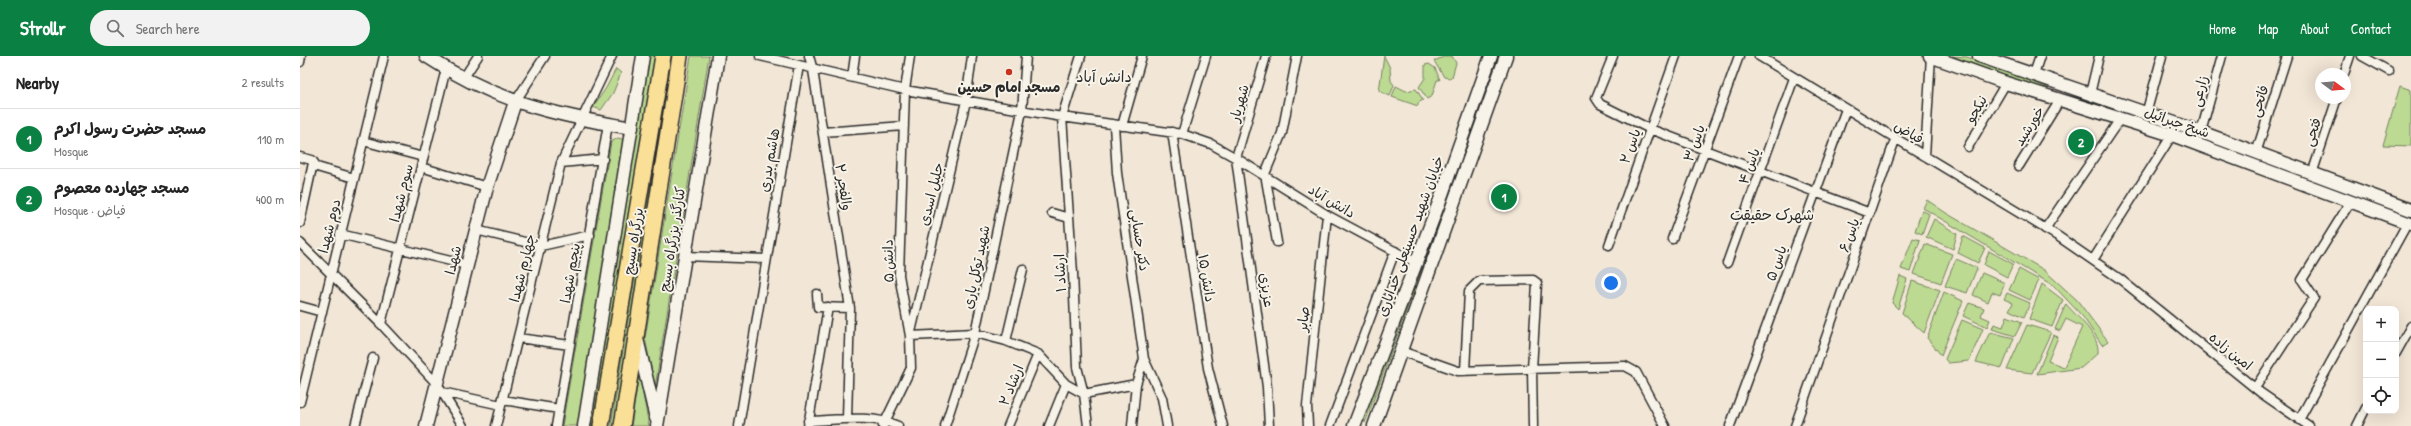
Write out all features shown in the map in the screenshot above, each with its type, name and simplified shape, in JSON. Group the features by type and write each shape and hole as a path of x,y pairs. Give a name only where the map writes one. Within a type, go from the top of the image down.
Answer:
{"highway":[{"name":"بزرگراه بسیج","path":"601,426 663,56"},
{"name":"بزرگراه بسیج","path":"622,426 680,56"}],"street":[{"path":"300,62 301,56"},
{"name":"دوم شهدا","path":"300,402 384,56"},
{"path":"426,56 463,79 515,102 581,119 632,128"},
{"path":"463,79 478,56"},
{"path":"515,102 545,56"},
{"name":"چهارم شهدا","path":"496,426 561,163 612,56"},
{"path":"584,426 643,56"},
{"name":"کنارگذر بزرگراه بسیج","path":"657,425 718,56"},
{"name":"دانش آباد","path":"760,56 799,65 813,70 852,77 905,90 1022,111 1182,134 1211,144 1265,174 1327,215 1417,263"},
{"name":"والفجر ۲","path":"809,56 813,70 850,308 847,419"},
{"path":"852,77 854,56"},
{"name":"دانش ۵","path":"885,424 910,368 910,336 899,275 905,90 910,56"},
{"name":"جلیل اسدی","path":"910,336 966,100 972,56"},
{"name":"شهید توکل یاری","path":"945,426 975,333 1022,111 1026,56"},
{"path":"1062,117 1081,56"},
{"name":"دکتر حسابی","path":"1142,56 1118,126 1117,173 1144,359 1162,398 1167,426"},
{"path":"1182,134 1206,56"},
{"name":"شهریار","path":"1236,158 1266,56"},
{"path":"1277,242 1265,174 1282,133 1297,56"},
{"name":"خیابان شهید حسینعلی خدایاری","path":"1354,426 1417,263 1491,56"},
{"name":"خیابان شهید حسینعلی خدایاری","path":"1374,426 1506,56"},
{"path":"1613,56 1596,98 1600,104 1650,129 1870,213"},
{"name":"یاس ۲","path":"1609,244 1676,56"},
{"name":"یاس ۳","path":"1672,239 1706,150 1739,56"},
{"name":"فیاض","path":"1759,56 2093,260 2138,294"},
{"path":"1925,156 1931,56"},
{"name":"شیخ جبرائیل","path":"1931,56 2006,83 2172,136 2312,174 2411,210"},
{"name":"شیخ جبرائیل","path":"1979,56 2201,132 2254,158 2352,201 2409,223"},
{"path":"2034,74 2040,56"},
{"path":"2090,94 2099,56"},
{"path":"2146,114 2162,56"},
{"name":"زارعی","path":"2201,132 2222,56"},
{"name":"فاتحی","path":"2254,158 2287,56"},
{"path":"2346,68 2350,56"},
{"path":"2362,56 2389,71"},
{"name":"هاشم بدری","path":"739,426 799,65"},
{"name":"سوم شهدا","path":"381,324 446,69"},
{"name":"یاس ۴","path":"1727,263 1794,78"},
{"name":"نیکجو","path":"1968,147 2006,83"},
{"path":"2060,100 2064,85"},
{"name":"خورشید","path":"2019,166 2060,100"},
{"name":"شهدا","path":"426,426 439,388 467,265 487,187 515,102"},
{"name":"فتحی","path":"2312,174 2335,104"},
{"name":"یاس ۵","path":"1730,426 1846,109"},
{"name":"ارشاد ۱","path":"1062,117 1077,367 1084,394 1088,426"},
{"path":"2045,230 2120,119"},
{"name":"پنجم شهدا","path":"556,426 608,124"},
{"path":"823,132 904,126"},
{"name":"دانش ۱۵","path":"1172,132 1208,368 1223,426"},
{"path":"2093,260 2172,136"},
{"name":"یاس ۶","path":"1796,426 1895,140"},
{"path":"363,141 423,157"},
{"path":"300,157 313,163 317,168 354,178"},
{"name":"عزیزی","path":"1236,158 1267,387 1269,426"},
{"path":"561,163 603,159"},
{"path":"300,223 313,163"},
{"path":"421,168 487,187"},
{"path":"2255,388 2314,298 2302,280 2352,201"},
{"path":"1052,213 1069,218"},
{"name":"صابر","path":"1308,426 1307,406 1327,215"},
{"path":"2299,420 2409,223"},
{"path":"476,230 541,246 590,235"},
{"path":"340,234 467,265"},
{"path":"300,244 381,324 439,388 463,426"},
{"path":"1330,426 1395,251"},
{"path":"684,256 766,259"},
{"path":"1006,341 1023,269"},
{"path":"1465,370 1469,291 1473,285 1479,281 1529,279 1537,283 1532,369 1533,426"},
{"path":"818,294 818,307 850,308"},
{"name":"امین زاده","path":"2138,294 2255,388 2309,426"},
{"path":"300,306 322,312"},
{"path":"828,307 808,424 847,419 898,426"},
{"path":"2399,348 2411,326"},
{"path":"910,336 975,333 1006,341 1038,354 1066,384 1084,394 1136,384"},
{"path":"636,334 657,425"},
{"path":"518,338 570,345"},
{"path":"1401,351 1458,370 1625,366 1636,372 1665,426"},
{"name":"ارشاد ۲","path":"1008,426 1038,354"},
{"path":"355,426 373,358"},
{"name":"دکتر حسابی","path":"1132,426 1136,384 1144,359"},
{"path":"1049,426 1066,384"},
{"path":"439,388 502,403 559,409"},
{"path":"2356,426 2363,413"}],"green space":[{"path":"648,56 655,56 594,426 587,426"},
{"path":"670,56 674,56 614,426 611,426"},
{"path":"691,56 709,56 655,387 645,338"},
{"path":"1384,56 1390,68 1391,81 1394,85 1390,96 1379,91"},
{"path":"1446,56 1452,56 1456,63 1452,77 1449,78 1444,77 1434,61"},
{"path":"1496,56 1500,56 1365,423 1364,417"},
{"path":"1952,56 1967,57 2049,88 2034,86"},
{"path":"1429,64 1435,68 1440,80 1437,80 1432,96 1427,99 1419,87 1425,78 1425,65"},
{"path":"616,69 621,73 613,93 601,110 593,107 606,88"},
{"path":"1396,86 1406,91 1416,89 1423,100 1418,103 1418,106 1392,97"},
{"path":"2400,86 2411,90 2411,146 2383,145"},
{"path":"618,138 625,140 579,426 562,426 611,142"},
{"path":"1927,200 1946,213 2044,270 2077,300 2108,341 2102,345 2083,317 2054,286 1923,208"},
{"path":"1922,210 1929,214 1922,234 1915,231"},
{"path":"1934,219 1957,234 1953,249 1926,237"},
{"path":"1963,236 1985,248 1978,263 1958,253"},
{"path":"1913,238 1920,240 1910,272 1901,269"},
{"path":"1925,244 1952,254 1941,283 1914,274"},
{"path":"1989,251 2013,264 2007,277 1984,265"},
{"path":"1956,259 1977,268 1967,293 1945,286"},
{"path":"2019,269 2039,280 2030,300 2009,290"},
{"path":"1982,273 2005,283 2000,295 1992,292 1988,302 1973,295"},
{"path":"1900,276 1907,279 1898,309 1892,303"},
{"path":"1912,281 1940,290 1924,333 1902,313"},
{"path":"2042,284 2063,300 2052,327 2029,319"},
{"path":"1944,292 1963,301 1941,355 1927,338"},
{"path":"2007,293 2030,303 2024,317 2009,310 2013,303 2004,299"},
{"path":"1969,303 1984,308 1981,316 1990,320 1987,327 1963,316"},
{"path":"2066,304 2092,333 2098,346 2098,353 2081,368 2037,374 2053,335 2058,337 2048,361 2064,367 2082,327 2066,319 2060,331 2055,329"},
{"path":"2007,316 2022,322 2015,336 1992,329 1994,324 2003,327"},
{"path":"1962,320 1983,329 1969,361 1948,363 1945,359"},
{"path":"2027,325 2051,332 2032,373 2007,370"},
{"path":"1990,332 2014,338 2002,368 1976,362"},
{"path":"639,373 649,426 631,426"}],"place":[{"name":"مسجد امام حسین","path":"1009,72"},
{"name":"مسجد چهارده معصوم","path":"2081,142"},
{"name":"مسجد حضرت رسول اکرم","path":"1504,197"}],"district":[{"name":"دانش آباد","path":"1104,77"},
{"name":"شهرک حقیقت","path":"1772,215"}]}
